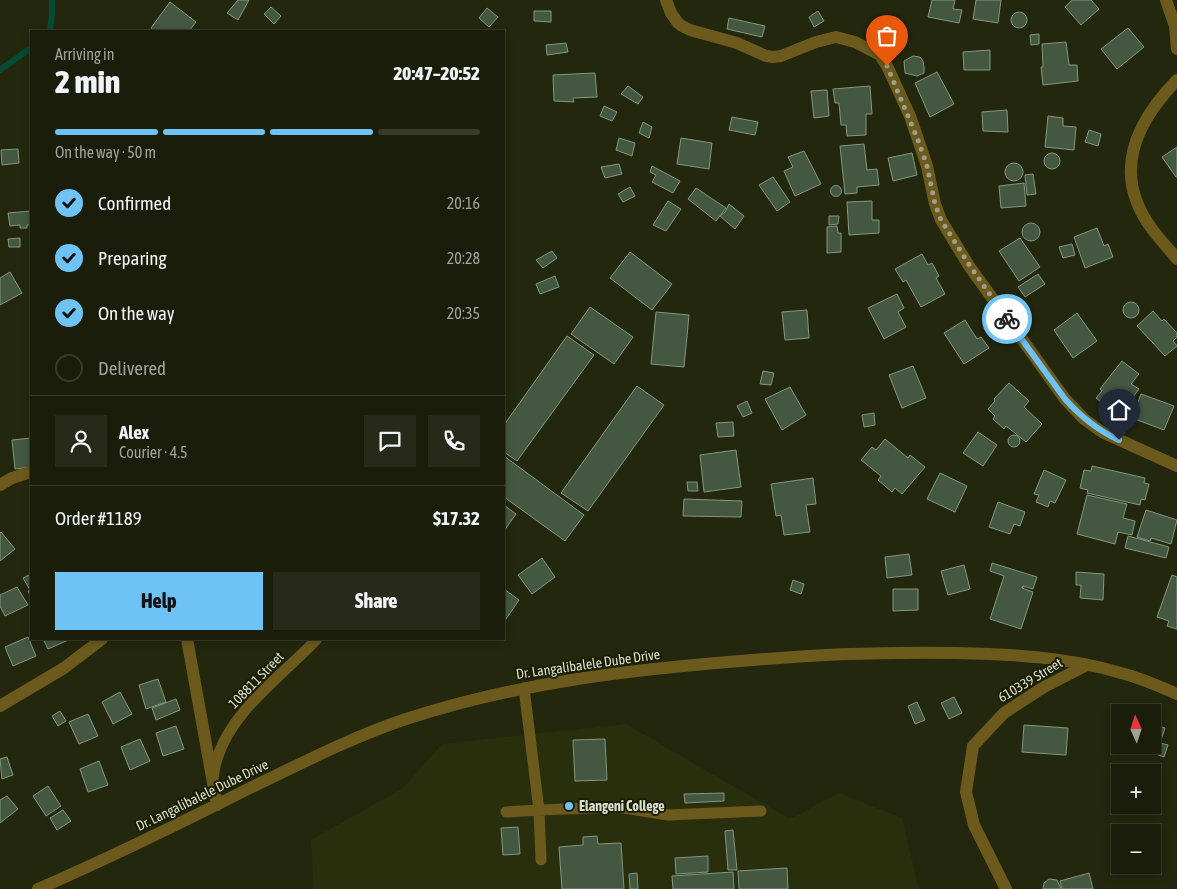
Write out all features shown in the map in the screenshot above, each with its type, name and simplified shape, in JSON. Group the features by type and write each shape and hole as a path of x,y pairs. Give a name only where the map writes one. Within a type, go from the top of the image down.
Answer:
{"street":[{"path":"666,0 671,13 682,26 737,43 766,56 781,56 816,42 836,37 855,42 880,55 887,66 913,124 927,166 932,192 941,220 970,266 1065,399 1084,419 1102,432 1177,466"},
{"path":"1166,0 1175,26 1177,49"},
{"path":"1177,80 1162,96 1146,118 1136,140 1130,167 1132,190 1140,208 1152,229 1177,259"},
{"path":"0,485 12,478 30,472"},
{"path":"0,706 64,668 101,640"},
{"path":"188,640 217,805"},
{"name":"Dr. Langalibalele Dube Drive","path":"38,889 98,863 324,752 404,719 491,694 594,675 800,656 905,652 975,653 1033,656 1087,665 1120,672 1177,694"},
{"name":"610339 Street","path":"1006,889 974,825 966,792 973,746 1004,712 1044,687 1087,665"}],"lane":[{"name":"108811 Street","path":"217,805 213,779 217,759 224,742 242,714 316,640"},
{"path":"524,688 539,810 541,860"},
{"path":"506,812 618,807 668,815 761,811"}],"shaded area":[{"name":"Elangeni College","path":"626,724 790,819 839,793 902,818 919,889 314,889 311,840 403,788 442,744"}],"building":[{"path":"238,0 249,0 238,20 227,13"},
{"path":"932,0 955,0 953,9 962,10 959,23 928,17"},
{"path":"976,0 1001,0 998,23 973,19"},
{"path":"1072,0 1091,0 1099,9 1081,25 1065,7"},
{"path":"170,2 196,22 190,30 152,30 151,28"},
{"path":"271,7 281,16 274,24 264,14"},
{"path":"487,8 498,17 489,27 479,18"},
{"path":"534,11 551,11 551,22 534,21"},
{"path":"818,11 824,21 814,27 809,17"},
{"path":"1016,12 1022,12 1027,17 1025,26 1016,28 1011,23 1011,17"},
{"path":"729,18 765,26 762,37 727,29"},
{"path":"1128,28 1144,47 1117,69 1101,49"},
{"path":"1039,34 1039,44 1031,45 1030,35"},
{"path":"1066,42 1069,65 1077,65 1078,81 1043,85 1041,67 1043,67 1042,44"},
{"path":"566,43 568,52 547,55 546,45"},
{"path":"990,50 990,70 964,70 963,52"},
{"path":"913,56 920,57 923,61 924,73 917,76 905,73 904,61"},
{"path":"937,72 954,104 930,117 915,83"},
{"path":"595,73 597,97 573,98 574,102 554,101 553,75"},
{"path":"628,86 643,97 638,104 621,94"},
{"path":"870,86 872,114 866,114 866,135 847,136 846,125 841,125 839,103 835,103 833,89"},
{"path":"827,90 829,116 814,118 811,91"},
{"path":"604,106 617,112 612,121 600,116"},
{"path":"1007,110 1008,132 983,131 982,112"},
{"path":"1048,116 1063,118 1063,126 1076,127 1074,150 1045,147"},
{"path":"732,117 758,122 755,135 729,130"},
{"path":"643,122 652,127 649,138 639,133"},
{"path":"1089,130 1101,134 1098,146 1085,142"},
{"path":"619,138 635,143 632,156 616,150"},
{"path":"681,138 712,143 709,169 677,164"},
{"path":"864,144 867,170 877,169 879,185 857,187 857,193 845,194 840,146"},
{"path":"1177,147 1177,177 1176,177 1162,157"},
{"path":"18,149 19,163 2,165 1,150"},
{"path":"804,151 821,184 795,196 784,171 793,167 788,157"},
{"path":"912,153 917,175 893,181 888,158"},
{"path":"1052,153 1058,155 1060,161 1058,167 1052,169 1046,167 1044,161 1046,155"},
{"path":"1010,163 1018,163 1023,168 1021,179 1010,181 1005,176 1005,168"},
{"path":"619,164 622,174 605,178 601,167"},
{"path":"652,166 680,181 673,193 652,182 656,175 650,172"},
{"path":"1033,174 1036,194 1027,195 1025,175"},
{"path":"773,177 790,202 777,211 759,185"},
{"path":"1024,183 1026,206 1001,208 999,186"},
{"path":"836,185 842,191 836,197 830,191"},
{"path":"630,187 635,196 623,202 618,194"},
{"path":"696,188 726,208 716,221 688,199"},
{"path":"668,201 681,209 666,231 653,225"},
{"path":"872,201 872,220 879,220 879,233 849,235 847,202"},
{"path":"729,204 744,216 735,229 720,216 725,212"},
{"path":"30,211 30,225 27,225 27,228 20,228 20,225 10,226 8,213"},
{"path":"829,216 839,216 838,224 829,225"},
{"path":"1031,223 1037,226 1040,232 1037,238 1031,241 1025,238 1022,232 1025,226"},
{"path":"837,226 838,233 841,233 841,252 827,253 827,227"},
{"path":"1097,228 1104,246 1108,244 1113,257 1085,268 1074,237"},
{"path":"20,238 20,247 9,247 8,239"},
{"path":"1020,238 1040,267 1019,281 999,251"},
{"path":"1072,244 1075,255 1063,258 1059,247"},
{"path":"552,251 557,258 543,268 536,260"},
{"path":"630,252 672,284 652,310 610,278"},
{"path":"922,254 928,265 932,263 939,276 936,278 945,294 921,307 906,280 903,282 895,269"},
{"path":"10,272 22,293 0,305 0,278"},
{"path":"1038,274 1045,284 1025,297 1018,287"},
{"path":"555,276 559,287 540,294 536,284"},
{"path":"897,294 904,308 898,312 906,327 884,339 868,308"},
{"path":"1128,302 1134,302 1139,307 1137,316 1128,318 1123,313 1123,307"},
{"path":"590,307 633,337 614,364 571,334"},
{"path":"807,310 809,338 785,340 782,312"},
{"path":"1153,311 1162,321 1164,319 1177,333 1177,337 1173,341 1177,346 1165,356 1137,326"},
{"path":"656,312 689,315 684,367 651,364"},
{"path":"1077,313 1097,341 1073,358 1054,330"},
{"path":"965,320 977,339 981,337 989,348 964,364 944,333"},
{"path":"567,336 594,355 517,461 505,453 505,424"},
{"path":"1122,361 1139,374 1131,384 1139,389 1130,401 1125,397 1111,410 1096,398 1102,391 1100,389"},
{"path":"913,366 926,398 902,408 889,375"},
{"path":"763,371 774,373 771,385 760,384"},
{"path":"1009,383 1029,401 1024,407 1042,424 1026,442 1006,426 1004,429 993,419 995,416 988,409 995,401 994,399"},
{"path":"637,386 664,405 588,511 561,493"},
{"path":"790,387 806,415 782,430 765,399"},
{"path":"1141,394 1174,406 1164,430 1132,418"},
{"path":"747,401 752,413 743,417 737,406"},
{"path":"874,413 875,425 864,427 862,415"},
{"path":"733,422 734,436 718,437 716,423"},
{"path":"978,432 997,445 983,466 963,453"},
{"path":"1014,435 1020,441 1014,447 1008,441"},
{"path":"30,438 30,467 15,469 12,440"},
{"path":"885,439 908,458 910,455 925,467 902,494 895,488 892,492 878,480 881,476 861,460 872,447 876,450"},
{"path":"736,450 741,487 704,492 700,455"},
{"path":"505,457 584,515 565,541 505,498"},
{"path":"1092,466 1145,478 1144,483 1149,484 1145,500 1141,499 1140,505 1087,493 1088,490 1080,488 1084,470 1091,471"},
{"path":"1044,470 1066,480 1055,503 1050,501 1048,507 1036,502 1039,495 1034,494"},
{"path":"940,473 967,486 955,512 927,499"},
{"path":"813,478 816,504 806,505 810,532 784,535 781,515 776,516 771,484"},
{"path":"687,482 697,482 698,491 688,491"},
{"path":"1087,495 1127,504 1123,518 1135,521 1132,535 1118,532 1115,544 1077,534"},
{"path":"684,499 742,501 741,517 683,516"},
{"path":"998,502 1025,512 1020,526 1014,524 1010,534 989,527"},
{"path":"505,506 516,514 505,530"},
{"path":"1146,510 1177,520 1171,544 1151,538 1150,541 1137,537"},
{"path":"0,533 15,549 0,561"},
{"path":"1128,536 1169,547 1166,558 1125,548"},
{"path":"909,554 912,575 887,578 885,557"},
{"path":"542,558 555,577 532,594 518,575"},
{"path":"992,563 1037,577 1033,589 1023,586 1022,588 1033,592 1021,629 990,619 1004,576 990,571"},
{"path":"964,565 970,589 948,595 941,571"},
{"path":"1076,572 1104,574 1103,600 1080,598 1081,585 1076,585"},
{"path":"30,574 30,590 23,578"},
{"path":"1172,575 1177,577 1177,629 1167,626 1169,621 1157,617"},
{"path":"793,580 804,584 801,594 790,590"},
{"path":"17,587 28,605 5,616 0,606 0,595"},
{"path":"893,589 918,589 918,610 893,611"},
{"path":"505,590 519,600 505,621"},
{"path":"28,637 36,656 13,666 5,647"},
{"path":"44,640 69,640 48,649"},
{"path":"158,679 166,702 146,709 139,685"},
{"path":"120,692 132,714 113,724 102,702"},
{"path":"954,697 962,713 949,719 941,703"},
{"path":"176,699 180,710 156,720 152,708"},
{"path":"917,702 925,720 915,724 908,706"},
{"path":"60,711 66,721 58,726 52,716"},
{"path":"88,714 98,736 79,744 69,722"},
{"path":"1024,725 1068,728 1066,755 1022,752"},
{"path":"176,726 184,749 163,756 156,733"},
{"path":"1161,727 1165,728 1161,740"},
{"path":"140,739 150,761 130,770 121,747"},
{"path":"605,739 607,780 575,781 573,740"},
{"path":"1161,743 1168,745 1164,757 1156,754 1161,754"},
{"path":"7,757 13,775 2,779 0,759"},
{"path":"99,761 108,785 88,792 80,769"},
{"path":"48,786 61,806 46,816 33,796"},
{"path":"724,793 724,801 685,803 684,794"},
{"path":"7,796 18,809 0,823 0,800"},
{"path":"63,810 71,821 57,830 50,818"},
{"path":"518,827 520,854 503,855 501,828"},
{"path":"733,830 737,870 728,870 725,831"},
{"path":"597,836 598,844 621,843 624,889 562,889 559,847 583,845 583,837"},
{"path":"708,856 708,872 676,874 675,858"},
{"path":"787,868 788,889 739,889 738,871"},
{"path":"733,872 734,889 673,889 672,876"},
{"path":"637,873 638,889 630,889 629,874"},
{"path":"1089,873 1093,889 1062,889 1060,881"},
{"path":"1049,879 1057,880 1061,889 1043,889 1044,883"}],"waterway":[{"path":"50,30 52,0"},
{"path":"0,70 30,49"}],"way so far":[{"path":"887,66 910,116 927,166 935,204 941,220 1007,319"}],"place":[{"name":"Elangeni College","path":"569,806"}],"route":[{"path":"1007,319 1074,409 1102,432 1119,440"}]}
